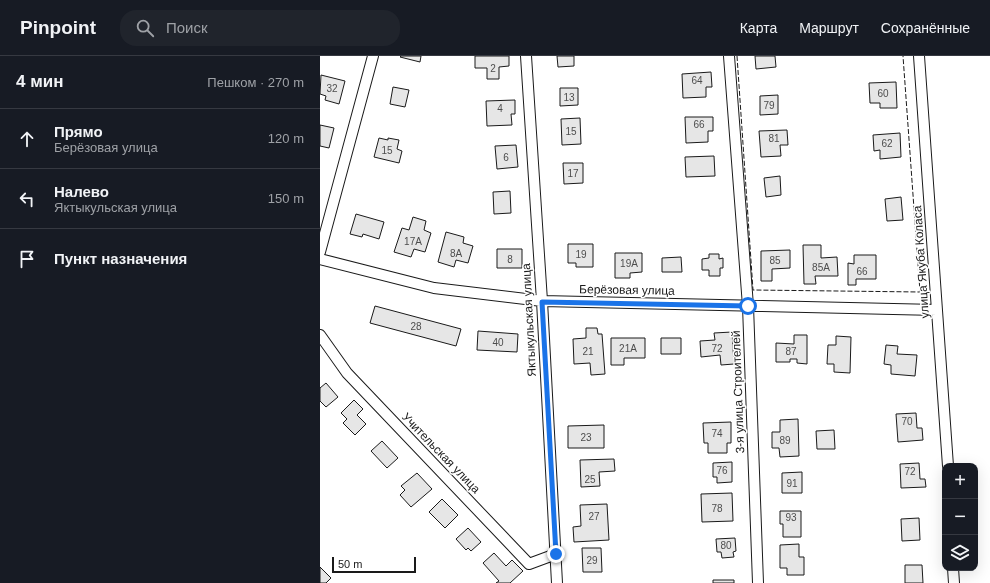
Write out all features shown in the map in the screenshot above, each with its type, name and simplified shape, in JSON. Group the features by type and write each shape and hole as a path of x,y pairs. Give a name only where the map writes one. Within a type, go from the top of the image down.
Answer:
{"street":[{"path":"320,252 373,56"},
{"name":"Яктыкульская улица","path":"526,56 542,302 557,583"},
{"name":"3-я улица Строителей","path":"729,56 748,306 758,583"},
{"name":"улица Якуба Коласа","path":"919,56 948,463"},
{"name":"Берёзовая улица","path":"320,260 434,288 542,302 937,310"},
{"name":"Учительская улица","path":"320,335 347,373 529,564 556,554"},
{"path":"953,571 954,583"}],"building":[{"path":"421,56 420,62 400,57"},
{"path":"475,56 509,56 509,66 499,67 499,79 487,79 487,68 475,68"},
{"path":"557,56 574,56 574,66 558,67"},
{"path":"755,56 775,56 776,67 756,69"},
{"path":"711,72 712,87 706,87 706,97 683,98 682,74"},
{"path":"321,75 345,81 339,104 325,100 326,96 320,94"},
{"path":"896,82 897,108 880,108 880,103 870,103 869,83"},
{"path":"393,87 409,90 405,107 390,104"},
{"path":"560,88 578,88 578,105 560,106"},
{"path":"778,95 778,114 760,115 760,96"},
{"path":"515,100 515,114 511,114 512,125 487,126 486,101"},
{"path":"685,117 713,117 713,131 708,131 708,142 686,143"},
{"path":"580,118 581,144 562,145 561,119"},
{"path":"320,125 334,128 329,148 320,146"},
{"path":"787,130 788,145 780,145 781,156 761,157 759,131"},
{"path":"900,133 901,157 880,159 880,150 874,151 873,135"},
{"path":"379,138 399,140 397,149 402,151 399,163 374,157"},
{"path":"516,145 518,167 497,169 495,146"},
{"path":"714,156 715,176 686,177 685,157"},
{"path":"563,163 583,163 583,183 564,184"},
{"path":"780,176 781,195 766,197 764,178"},
{"path":"510,191 511,213 494,214 493,192"},
{"path":"901,197 903,220 887,221 885,199"},
{"path":"356,214 384,222 379,239 363,234 362,237 350,234"},
{"path":"413,217 426,221 424,230 431,233 425,252 414,249 411,257 394,252 402,228 409,230"},
{"path":"446,232 464,237 463,243 473,246 468,263 456,260 454,267 438,262"},
{"path":"568,244 593,244 593,267 576,267 576,263 568,263"},
{"path":"803,245 821,245 821,258 837,257 838,276 815,276 816,284 804,284"},
{"path":"497,249 522,249 522,268 497,268"},
{"path":"790,250 790,268 772,269 772,281 761,281 761,251"},
{"path":"615,253 642,253 642,272 630,273 630,278 615,278"},
{"path":"709,254 719,254 719,259 723,258 723,268 720,268 720,276 709,276 709,270 702,270 702,259 709,258"},
{"path":"854,255 876,255 876,279 856,279 856,285 848,285 848,263 854,264"},
{"path":"681,257 682,272 662,272 662,258"},
{"path":"375,306 461,329 456,346 370,323"},
{"path":"586,328 597,328 598,334 602,334 605,374 591,375 590,363 574,364 573,339 586,338"},
{"path":"478,331 518,334 517,352 477,350"},
{"path":"732,332 734,364 721,365 720,355 701,357 700,341 715,340 714,333"},
{"path":"794,335 807,335 807,364 797,363 797,359 790,359 790,362 776,362 776,343 794,344"},
{"path":"836,336 851,337 850,373 834,372 834,364 827,364 828,345 836,345"},
{"path":"611,338 645,338 645,358 624,358 624,365 611,365"},
{"path":"661,338 681,338 681,354 661,354"},
{"path":"886,345 898,346 897,354 917,355 915,376 891,374 891,365 884,364"},
{"path":"326,383 338,397 326,407 320,401 320,388"},
{"path":"354,400 363,409 357,415 366,424 355,435 343,423 347,419 341,413"},
{"path":"916,413 917,428 922,428 923,440 898,442 896,414"},
{"path":"798,419 799,456 780,457 779,448 772,448 772,432 780,432 780,420"},
{"path":"731,422 731,443 727,443 727,453 708,453 708,443 704,443 703,423"},
{"path":"604,425 604,448 568,448 568,426"},
{"path":"834,430 835,449 817,449 816,431"},
{"path":"382,441 398,458 387,468 371,451"},
{"path":"614,459 615,471 599,472 600,486 581,487 580,460"},
{"path":"732,462 732,482 717,483 717,477 713,477 713,463"},
{"path":"919,463 920,479 925,479 926,487 901,488 900,464"},
{"path":"802,472 802,493 782,493 782,473"},
{"path":"417,473 432,489 411,507 400,495 405,490 401,486"},
{"path":"732,493 733,521 702,522 701,494"},
{"path":"442,499 458,515 445,528 429,512"},
{"path":"607,504 609,540 574,542 573,527 581,526 580,505"},
{"path":"780,511 801,511 801,537 783,537 783,524 780,524"},
{"path":"919,518 920,540 902,541 901,519"},
{"path":"468,528 481,542 471,551 468,548 466,550 456,539"},
{"path":"735,538 736,551 733,552 734,557 722,558 721,552 717,552 716,539"},
{"path":"799,544 799,557 804,557 804,575 787,575 787,568 780,568 780,545"},
{"path":"582,548 601,548 602,572 583,572"},
{"path":"494,553 506,566 512,560 523,571 510,583 496,583 499,581 483,563"},
{"path":"905,565 922,565 923,583 905,583"},
{"path":"320,567 331,578 326,583 320,583"},
{"path":"713,580 734,580 734,583 713,583"}],"fence":[{"path":"737,56 753,290 920,292 903,56"}],"route":[{"path":"556,554 542,302 748,306"}]}
